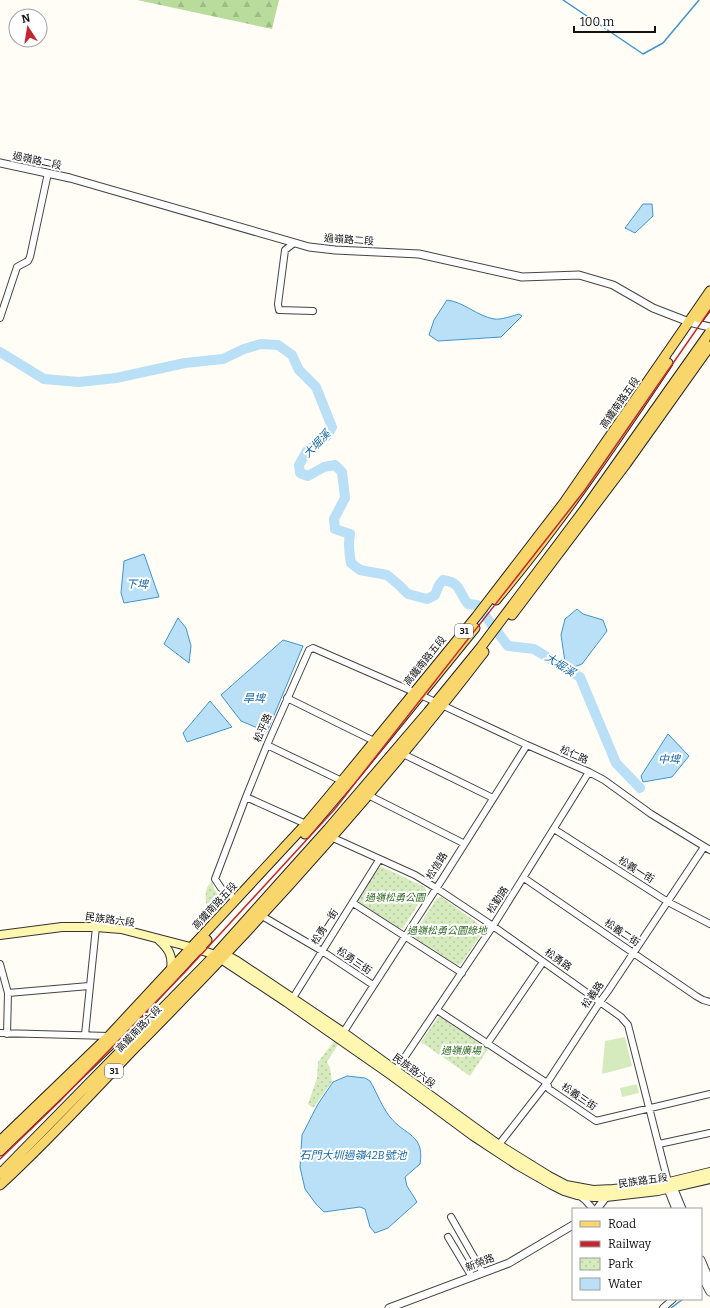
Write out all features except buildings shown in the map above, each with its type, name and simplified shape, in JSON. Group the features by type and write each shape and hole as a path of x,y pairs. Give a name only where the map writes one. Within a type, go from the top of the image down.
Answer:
{"main road":[{"name":"高鐵南路五段","path":"194,949 236,900 306,824 549,534 640,405 692,323 710,291"},
{"name":"高鐵南路五段","path":"194,949 314,824 563,504 692,323 710,303"},
{"name":"31","path":"221,957 262,916 403,754 480,647 584,510 710,332"},
{"name":"31","path":"221,957 328,829 440,704 572,537 710,346"},
{"path":"617,427 640,405"},
{"path":"549,534 563,504"},
{"path":"572,537 584,510"},
{"name":"民族路六段","path":"0,935 62,927 96,926 122,930 221,957 341,1035 497,1148 578,1191 593,1190 607,1193"},
{"path":"157,939 169,950 172,961 170,969"},
{"name":"高鐵南路六段","path":"0,1142 109,1036 170,969 194,949"},
{"name":"高鐵南路六段","path":"0,1151 112,1043 194,949"},
{"name":"高鐵南路六段","path":"1,1181 16,1159 221,957"},
{"name":"高鐵南路六段","path":"1,1181 221,957"},
{"name":"民族路五段","path":"670,1186 710,1172"},
{"name":"民族路五段","path":"607,1193 657,1185 670,1186 710,1178"}],"street":[{"name":"過嶺路二段","path":"0,163 48,173 294,243 335,250 418,254 522,277 580,275 613,285 652,308 692,323 710,327"},
{"path":"0,318 17,267 28,261 30,257 48,173"},
{"path":"294,243 285,250 278,304 279,310 313,311"},
{"name":"松平路","path":"236,900 220,888 215,879 267,745 309,650 313,648 417,693"},
{"name":"松仁路","path":"417,693 604,780 651,814 710,850"},
{"path":"287,698 374,741"},
{"path":"267,745 342,781"},
{"name":"松信路","path":"341,1035 527,745"},
{"path":"403,754 493,798"},
{"name":"松勤路","path":"393,1073 493,926 589,772"},
{"path":"368,795 463,843"},
{"path":"246,797 306,824"},
{"name":"松義一街","path":"554,829 668,902 710,924"},
{"name":"松勇路","path":"331,837 415,876 436,888 493,926 621,1017 628,1024 670,1186"},
{"name":"松義路","path":"497,1148 547,1083 704,847"},
{"name":"松勇一街","path":"291,1002 379,860"},
{"name":"松義二街","path":"524,878 633,954 696,996 710,1002"},
{"path":"353,903 462,973"},
{"name":"松勇三街","path":"262,916 322,951 373,985"},
{"path":"85,1035 96,926"},
{"path":"487,1044 543,962"},
{"path":"0,964 8,993 7,1034"},
{"path":"8,993 89,986"},
{"name":"松義三街","path":"437,1010 547,1083 549,1089 596,1121 710,1094"},
{"path":"0,1033 109,1036"},
{"path":"659,1144 710,1133"},
{"path":"670,1186 676,1208"},
{"path":"670,1186 681,1208"},
{"path":"578,1191 592,1208"},
{"path":"598,1208 607,1193"},
{"path":"451,1217 483,1273"},
{"name":"新榮路","path":"389,1308 509,1262 572,1226"},
{"path":"448,1237 472,1277"},
{"path":"702,1267 704,1280 710,1292"},
{"path":"663,1308 672,1300"}],"green space":[{"path":"137,0 279,0 272,29"},
{"name":"過嶺松勇公園","path":"382,867 425,887 426,892 403,928 399,928 359,903 358,899 378,868"},
{"path":"212,881 214,889 222,900 223,906 201,928 206,912 206,892"},
{"name":"過嶺松勇公園綠地","path":"441,897 483,927 484,930 461,964 457,965 415,938 414,934 437,898"},
{"name":"過嶺廣場","path":"439,1016 488,1049 470,1076 421,1042"},
{"path":"625,1037 632,1066 602,1074 605,1041"},
{"path":"335,1040 339,1043 327,1062 330,1068 332,1082 313,1108 308,1104 317,1078 318,1062"},
{"path":"637,1084 639,1093 622,1097 620,1088"}],"water":[{"path":"643,204 652,204 653,216 635,233 625,228"},
{"path":"447,300 459,303 482,315 494,319 519,314 522,316 501,337 438,341 429,335 434,320"},
{"name":"下埤","path":"144,554 159,597 124,603 121,593 124,561"},
{"path":"577,609 583,614 603,620 607,631 582,664 574,667 565,662 561,635 565,619"},
{"path":"178,618 186,628 191,646 189,663 164,644"},
{"name":"旱埤","path":"283,640 303,646 267,732 241,721 221,695"},
{"name":"旱埤","path":"210,701 232,727 187,742 183,733"},
{"name":"中埤","path":"668,734 689,756 672,777 643,782 641,776"},
{"name":"石門大圳過嶺42B號池","path":"347,1076 365,1078 370,1081 390,1117 417,1141 420,1147 420,1164 405,1177 407,1186 417,1202 388,1228 375,1233 370,1227 365,1209 360,1207 324,1212 305,1189 300,1167 302,1135 318,1104 333,1082"}],"waterway":[{"path":"563,0 643,54 663,43 699,0"},
{"name":"大堀溪","path":"0,352 44,379 79,382 116,378 185,363 223,359 244,349 261,344 278,345 292,355 299,370 316,387 332,427 327,436 307,451 299,465 300,473 308,476 324,467 335,465 342,472 345,498 334,519 335,529 350,534 349,548 351,563 360,570 387,575 408,594 427,599 435,595 443,580 454,583 468,604 477,605 508,646 534,649 580,677 616,763 640,788"},
{"path":"671,1308 682,1300"}],"railway":[{"path":"0,1159 60,1101 186,971 334,810 585,490 710,310"}]}
